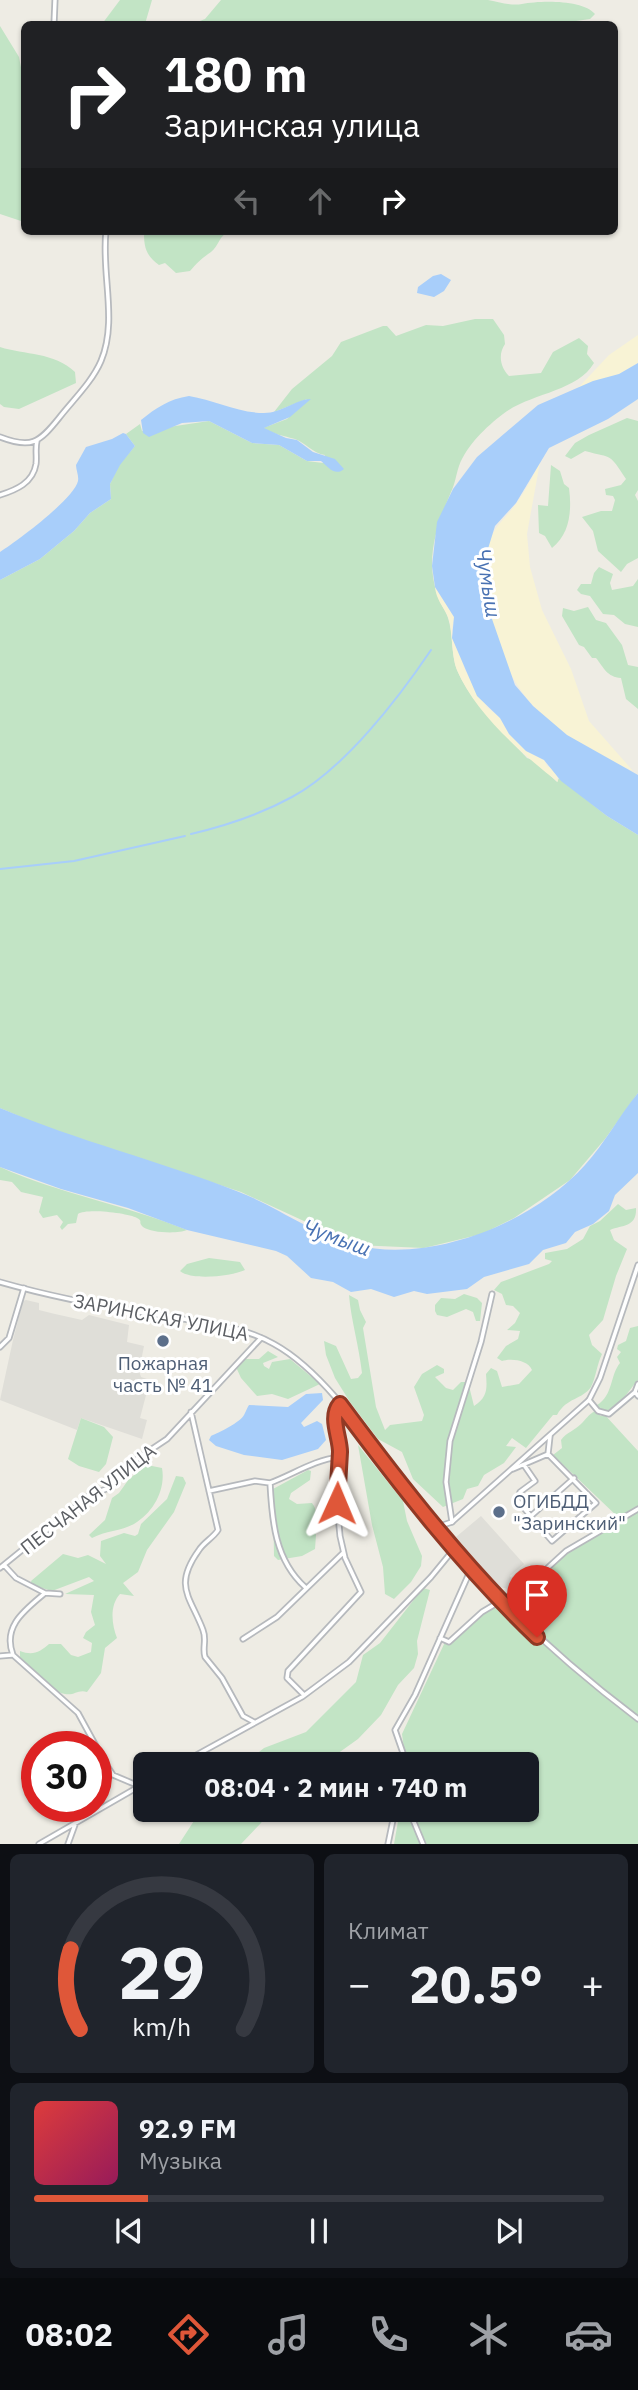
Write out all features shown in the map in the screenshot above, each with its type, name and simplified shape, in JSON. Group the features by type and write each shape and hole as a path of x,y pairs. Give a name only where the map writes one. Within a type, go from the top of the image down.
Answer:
{"street":[{"path":"54,21 55,0"},
{"path":"0,437 17,443 37,441 89,381 101,360 107,331 106,235"},
{"path":"0,495 22,486 27,481 36,464 37,441"},
{"path":"437,1527 453,1522 589,1400 600,1378 638,1265"},
{"name":"ЗАРИНСКАЯ УЛИЦА","path":"0,1282 117,1309 219,1325 261,1338 311,1370 471,1569 578,1673 638,1719"},
{"path":"0,1347 9,1338 24,1288"},
{"path":"453,1522 446,1482 450,1441 481,1342 492,1294"},
{"name":"ПЕСЧАНАЯ УЛИЦА","path":"2,1566 90,1496 109,1488 137,1460 167,1439 261,1338"},
{"path":"589,1400 598,1411 609,1414 637,1394 638,1384"},
{"path":"304,1695 287,1678 288,1671 361,1592 343,1553 337,1503 339,1457 335,1420 336,1407 340,1404"},
{"path":"191,1412 218,1531 201,1547 192,1561 186,1575 186,1589 205,1636 205,1657 222,1678 243,1716 254,1722"},
{"path":"548,1454 550,1436"},
{"path":"513,1469 548,1454"},
{"path":"524,1465 535,1481 520,1492 517,1500 552,1541 596,1503 548,1454"},
{"path":"209,1491 255,1481 270,1483 302,1471 318,1460 339,1457"},
{"path":"531,1516 574,1478"},
{"path":"270,1483 271,1515 277,1542 288,1567 305,1587"},
{"path":"440,1638 449,1642 482,1612 531,1583 566,1551 638,1509"},
{"path":"201,1752 304,1695 362,1649 454,1549"},
{"path":"243,1639 276,1617 343,1553"},
{"path":"2,1566 45,1593 60,1594"},
{"path":"403,1752 395,1730 471,1569"},
{"path":"45,1593 14,1622 9,1639 13,1655 78,1713 87,1731"},
{"path":"0,1656 13,1655"},
{"path":"112,1772 133,1783"},
{"path":"112,1801 133,1789"},
{"path":"39,1844 74,1822"},
{"path":"68,1844 76,1822"},
{"path":"388,1844 393,1822"},
{"path":"415,1822 424,1844"}],"shaded area":[{"path":"23,1301 39,1303 39,1310 55,1314 82,1320 89,1315 129,1325 127,1342 144,1346 139,1371 141,1377 150,1380 140,1418 147,1420 142,1439 81,1418 77,1430 0,1400"},
{"path":"481,1516 524,1564 510,1576 516,1583 509,1589 499,1587 456,1537"}],"green space":[{"path":"120,0 152,0 146,21 104,21"},
{"path":"221,0 488,0 505,4 551,2 582,6 595,14 590,19 576,21 200,21 205,19"},
{"path":"0,26 19,57 21,67 21,221 0,214"},
{"path":"144,235 224,235 214,250 190,271 176,273 165,263 159,265 148,254"},
{"path":"475,319 493,319 504,335 501,360 509,376 541,373 553,352 579,338 588,346 587,354 594,363 576,380 503,414 472,444 462,458 441,517 434,542 432,567 438,597 450,624 457,670 479,705 527,758 535,761 557,782 559,778 607,816 638,835 638,1093 605,1139 570,1180 514,1218 482,1234 424,1248 356,1245 241,1192 47,1128 0,1108 0,580 40,559 74,531 90,513 111,499 110,484 119,465 135,446 126,434 140,424 142,431 209,421 252,443 279,445 307,461 323,463 325,455 295,439 263,428 287,419 307,399 274,412 292,389 332,356 341,342 383,326 387,326 396,336 426,325 443,326"},
{"path":"0,347 58,361 75,372 76,383 19,409 4,407 0,404"},
{"path":"627,418 638,421 638,490 635,495 638,501 638,558 627,564 621,572 598,551 593,531 582,517 601,511 612,511 615,500 613,496 606,495 605,489 621,485 626,479 613,460 606,456 585,451 571,459 565,456 575,443"},
{"path":"551,465 560,471 564,484 569,488 570,505 566,529 552,548 545,536 539,533 538,505 548,506"},
{"path":"599,567 613,574 610,583 612,590 633,586 638,579 638,627 625,624 614,615 603,614 590,596 577,590 581,584 591,584"},
{"path":"588,607 596,620 606,623 622,645 628,665 638,667 638,709 626,699 621,678 609,674 596,658 592,658 584,647 579,645 562,616 563,608 574,611"},
{"path":"0,1167 46,1185 187,1230 152,1231 143,1227 140,1220 132,1216 98,1211 78,1214 76,1223 68,1224 62,1230 60,1227 63,1222 57,1215 43,1218 39,1212 43,1197 21,1192 12,1182 0,1180"},
{"path":"618,1204 626,1210 636,1208 636,1214 632,1222 610,1230 614,1240 627,1249 603,1320 589,1335 592,1345 602,1354 591,1387 565,1405 557,1415 553,1415 526,1448 512,1438 506,1446 516,1447 504,1463 484,1475 478,1486 467,1489 463,1499 443,1507 413,1479 402,1452 378,1439 335,1378 324,1341 336,1346 351,1379 358,1378 362,1373 349,1295 358,1300 366,1322 363,1328 376,1407 385,1430 390,1425 422,1421 424,1415 414,1387 422,1374 437,1365 444,1369 444,1373 435,1377 446,1388 453,1390 461,1382 468,1382 474,1406 484,1396 486,1374 491,1368 497,1371 502,1387 519,1384 532,1370 523,1362 502,1361 497,1358 506,1346 518,1339 520,1331 507,1330 515,1323 520,1313 513,1306 506,1305 502,1294 494,1290 501,1282 549,1264 552,1261 545,1259 545,1253 567,1249 583,1239 590,1226 600,1221"},
{"path":"209,1258 240,1262 245,1270 222,1276 202,1277 180,1271 187,1264"},
{"path":"464,1294 477,1298 482,1303 480,1321 476,1321 473,1312 466,1309 447,1317 437,1315 435,1305 441,1298 455,1299"},
{"path":"638,1326 638,1380 612,1411 608,1413 598,1409 597,1405 609,1391 620,1363 617,1357 621,1352 617,1349 618,1345 626,1341 630,1328"},
{"path":"268,1351 278,1357 263,1363 264,1366 269,1369 272,1362 290,1359 320,1384 288,1399 272,1394 257,1396 241,1378 236,1367 245,1359 259,1359"},
{"path":"595,1411 601,1416 604,1414 638,1451 638,1844 394,1844 398,1822 539,1822 539,1752 404,1752 402,1734 445,1642 482,1612 531,1583 566,1551 620,1519 553,1455 562,1448 563,1437"},
{"path":"81,1418 104,1427 113,1437 106,1464 99,1472 79,1466 68,1459"},
{"path":"358,1445 403,1501 407,1521 422,1556 421,1566 411,1582 394,1599 385,1594 383,1567 372,1525"},
{"path":"147,1465 162,1468 163,1476 157,1500 147,1514 134,1524 92,1538 89,1535 105,1520 112,1498 129,1479"},
{"path":"308,1470 311,1471 310,1480 291,1493 289,1499 297,1504 312,1503 314,1506 312,1526 316,1535 315,1549 302,1556 278,1560 274,1556 273,1489"},
{"path":"176,1476 183,1477 186,1483 174,1512 147,1550 138,1572 123,1583 134,1596 120,1594 114,1604 113,1622 117,1638 105,1648 101,1673 87,1692 68,1694 52,1689 20,1657 20,1651 33,1653 49,1644 61,1644 71,1655 78,1657 91,1652 92,1643 83,1638 95,1625 91,1612 94,1595 65,1594 94,1581 89,1577 52,1591 32,1585 31,1581 63,1554 78,1558 88,1555 106,1564 100,1556 101,1541 124,1533 135,1536 138,1534 141,1524 167,1499"},
{"path":"423,1588 430,1590 417,1641 418,1654 414,1668 398,1685 381,1715 358,1739 340,1752 259,1752 306,1732 356,1682 363,1655 380,1643"},
{"path":"193,1822 262,1822 241,1844 179,1844"}],"sand":[{"path":"638,335 638,363 619,374 578,388 609,355"},
{"path":"540,462 527,534 530,567 542,610 571,669 589,721 633,771 573,739 549,721 529,701 513,678 501,651 492,620 484,567 485,554 492,535 512,510"},
{"path":"435,587 454,617 452,630 465,670 487,707 500,718 509,734 526,751 544,760 547,766 556,771 558,782 501,732 475,702 457,670 450,622"}],"water":[{"path":"441,274 451,280 444,291 434,297 417,293 418,287 433,276"},
{"path":"638,363 638,399 608,419 549,448 516,503 495,526 483,565 492,619 515,685 533,706 567,735 638,775 638,835 607,816 561,781 544,760 526,751 509,734 500,718 477,696 452,638 454,617 435,587 432,566 437,522 453,489 477,457 538,405 593,381 619,374"},
{"path":"189,396 245,411 264,413 311,399 290,417 264,428 297,440 313,452 335,459 344,469 334,471 321,461 307,461 279,445 252,443 209,421 182,423 149,437 143,433 141,420 175,399"},
{"path":"123,433 135,446 110,484 111,499 90,513 74,531 40,559 0,580 0,552 67,498 78,481 76,465 86,447"},
{"path":"638,1093 638,1173 615,1195 609,1211 593,1224 575,1232 566,1243 543,1250 529,1264 484,1277 467,1289 427,1294 414,1291 394,1297 371,1289 351,1292 333,1282 311,1278 287,1256 276,1251 187,1230 0,1167 0,1108 59,1131 239,1192 340,1240 385,1249 416,1249 479,1234 538,1205 585,1165"},
{"path":"322,1393 323,1400 301,1423 304,1427 317,1421 322,1424 326,1440 318,1449 282,1460 244,1455 216,1446 209,1440 211,1436 239,1421 249,1405 288,1407 306,1394"}],"waterway":[{"path":"191,834 255,814 312,785 369,731 431,650"},
{"path":"0,869 74,861 185,836"}],"place":[{"name":"Пожарная часть № 41","path":"163,1341"},
{"name":"ОГИБДД \"Заринский\"","path":"499,1512"}],"route":[{"path":"337,1503 340,1453 335,1420 336,1407 340,1404 430,1521 471,1569 537,1637"}],"water label":[{"name":"Чумыш","path":"489,583"},
{"name":"Чумыш","path":"337,1237"}]}
